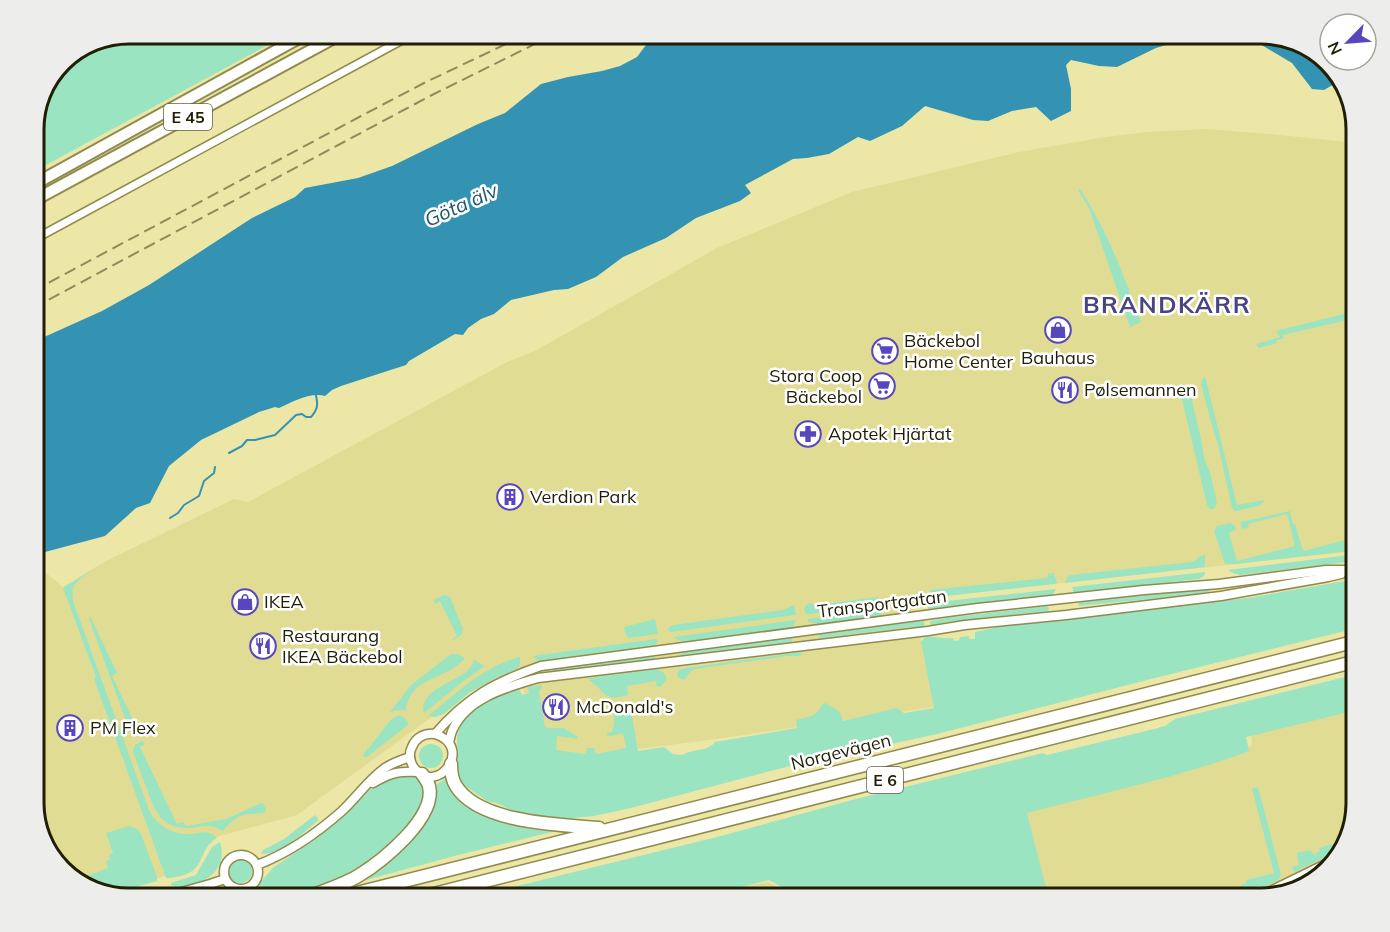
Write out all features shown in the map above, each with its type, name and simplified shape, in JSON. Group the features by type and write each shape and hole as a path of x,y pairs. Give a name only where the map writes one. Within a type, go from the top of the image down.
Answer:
{"highway":[{"name":"E 45","path":"44,178 288,44"},
{"name":"E 45","path":"44,195 323,44"},
{"name":"Norgevägen","path":"377,888 1346,644"},
{"name":"E 6","path":"458,888 1346,664"},
{"path":"450,764 453,780 472,802 512,819 611,829"},
{"path":"329,888 356,877 386,856 408,835 429,801 429,787 420,773"}],"street":[{"path":"44,234 395,44"},
{"name":"Transportgatan","path":"257,865 303,842 342,811 385,768 410,757 411,748 417,739 428,734 435,734 474,696 512,676 541,666 978,608 1219,584 1326,570 1346,570"},
{"name":"Transportgatan","path":"365,788 399,771 431,776 446,771 450,764 452,751 449,743 453,729 460,718 477,703 507,688 538,678 917,633 964,625 1221,596 1346,572"},
{"path":"435,734 443,737 449,743"},
{"path":"410,757 412,765 420,773"},
{"path":"235,888 225,879 223,873 224,865 235,855 248,856 257,865 257,877 254,883 247,888"},
{"path":"1279,887 1318,868"},
{"path":"196,888 225,879"}],"shaded area":[{"path":"1206,129 1346,142 1346,552 913,599 934,707 717,739 552,760 512,662 437,713 297,815 209,839 166,876 125,888 106,886 91,880 68,864 55,846 48,831 44,810 44,571 63,587 104,562 234,499 248,502 507,362 535,351 717,248 852,192 1019,152 1147,132"},
{"path":"1346,709 1346,815 1338,841 1318,868 1299,880 1273,888 1044,888 1023,810 1229,756 1252,745 1251,731"},
{"path":"768,882 778,888 740,888"}],"green space":[{"path":"117,44 270,44 44,166 46,106 61,77 72,64 86,55"},
{"path":"309,44 313,44 44,191 44,187"},
{"path":"1080,189 1107,237 1141,322 1130,327 1089,208 1078,190"},
{"path":"1344,314 1346,317 1346,320 1282,335 1284,338 1276,341 1277,343 1259,348 1256,344 1280,337 1276,331"},
{"path":"1205,376 1237,505 1264,500 1258,506 1235,511 1232,508 1218,444 1201,384"},
{"path":"1183,384 1189,388 1205,461 1210,472 1217,502 1214,509 1210,509 1207,505 1179,387"},
{"path":"1290,511 1303,551 1346,540 1346,551 1225,564 1214,531 1217,526 1230,523 1235,526 1236,530 1229,533 1237,561 1295,546 1287,514 1248,524 1249,527 1242,529 1241,522"},
{"path":"1205,555 1205,567 1065,583 1070,575 1192,562"},
{"path":"1346,555 1346,562 1240,575 1228,570"},
{"path":"92,570 75,585 73,601 149,810 161,824 171,831 183,834 201,832 217,838 207,848 195,869 181,876 166,878 63,588"},
{"path":"1205,572 1204,576 1199,579 1077,593 1074,593 1072,587"},
{"path":"1054,573 1057,583 1055,584 929,598 930,590 1046,578 1048,574"},
{"path":"1346,581 1346,631 937,734 786,767 594,816 553,820 516,812 487,801 464,786 459,774 457,741 465,719 477,708 504,694 520,690 522,695 529,693 528,687 541,685 542,687 539,691 545,727 564,728 578,737 577,739 557,736 556,750 585,754 587,748 594,748 596,754 626,748 623,733 607,735 612,732 614,722 613,712 608,713 612,709 630,704 638,751 664,747 673,754 683,755 708,747 715,742 797,728 796,720 815,714 825,703 840,712 843,721 897,708 904,713 934,708 921,642 925,637 953,638 954,641 959,640 960,637 969,636 969,639 975,639 975,632 1007,625 1247,598"},
{"path":"1211,588 1210,591 1200,594 1079,606 1078,602"},
{"path":"1056,589 1051,596 1040,600 1034,597 928,609 928,603"},
{"path":"444,595 450,597 463,629 462,634 454,640 452,639 457,636 440,601 435,604 434,600"},
{"path":"878,597 880,604 809,614 806,614 804,609 809,603 817,605"},
{"path":"794,605 795,615 671,632 668,630 673,625 783,610"},
{"path":"1047,606 1048,611 947,622 931,627 930,621 946,618"},
{"path":"882,609 882,616 818,624 809,622 807,619"},
{"path":"90,616 117,673 112,676 138,730 143,727 144,730 139,733 130,732 89,619"},
{"path":"655,619 658,634 629,638 626,635 624,627"},
{"path":"796,620 793,627 788,630 685,642 673,638 674,637"},
{"path":"924,621 925,629 908,627 821,638 818,633 891,623"},
{"path":"792,637 792,642 789,643 684,657 680,652"},
{"path":"658,640 656,645 651,648 571,656 542,662 532,656"},
{"path":"800,652 802,654 800,656 695,669 685,679 680,679 677,674 680,669"},
{"path":"451,654 465,658 449,671 414,690 406,710 390,712 411,685"},
{"path":"655,655 655,660 552,674 551,670"},
{"path":"520,657 517,669 469,693 444,714 435,717 428,716 482,674"},
{"path":"474,660 485,666 424,713 426,699 431,693 466,672"},
{"path":"658,669 665,674 667,679 661,686 657,687 656,681 627,686 628,695 620,697 606,695 589,680 589,678"},
{"path":"1346,677 1346,713 1246,737 1249,751 1222,761 1139,785 1027,813 1046,888 784,888 769,880 739,888 509,888 721,836 852,800 1043,753 1047,755 1154,729 1165,726 1175,719"},
{"path":"399,715 409,724 364,757 363,755 389,722"},
{"path":"142,741 145,744 140,747 177,824 183,822 187,826 226,819 261,803 266,809 265,812 238,817 223,831 209,826 187,828 171,825 156,811 134,754 135,745"},
{"path":"431,744 436,745 442,751 442,761 436,767 431,768 426,767 420,761 419,756 420,751 426,745"},
{"path":"403,775 418,779 424,787 423,799 418,812 387,849 356,871 313,888 256,888 274,867 314,840 371,789 386,780"},
{"path":"447,778 457,799 486,814 521,827 543,831 564,829 366,880 368,875 407,844 423,824 435,802 437,784"},
{"path":"1258,787 1281,875 1278,880 1262,888 1237,888 1246,883 1246,880 1274,873 1252,789"},
{"path":"315,815 319,820 292,842 277,851 261,854 263,850 284,839"},
{"path":"129,826 137,829 141,834 157,881 133,888 117,888 97,882 87,876 108,868 106,861 110,860 109,855 113,853 106,833"},
{"path":"220,842 221,858 216,871 211,876 198,883 185,886 171,885 171,883 196,875 212,847"},
{"path":"1332,844 1333,849 1329,855 1294,872 1292,867 1299,865 1297,853 1311,850 1315,854 1320,851 1319,848"},
{"path":"240,859 245,860 251,866 251,876 245,882 240,883 235,882 229,876 228,871 229,866 235,860"}],"water":[{"name":"Göta älv","path":"647,44 1169,44 1117,67 1071,60 1066,65 1071,89 1071,111 1051,121 1036,107 1012,111 988,121 973,120 925,106 902,126 870,141 858,137 829,154 793,159 745,185 751,193 740,201 696,218 666,238 623,257 596,277 568,289 511,300 494,314 468,328 463,335 455,334 406,365 341,386 325,396 308,396 279,408 259,412 201,440 169,466 150,503 136,508 105,536 44,552 44,337 102,311 149,285 252,218 295,197 305,188 358,178 392,166 505,113 541,84 620,66 637,57"},
{"path":"1260,44 1289,48 1318,64 1318,72 1326,72 1334,84 1324,90 1312,89 1292,63"}],"waterway":[{"path":"229,453 242,446 247,440 275,435 296,415 311,417 317,407 316,395"},
{"path":"170,518 184,505 199,496 204,481 214,473 215,467"}],"railway":[{"path":"44,285 424,83 506,44"},
{"path":"44,302 430,96 535,44"}],"place":[{"name":"Bauhaus","path":"1058,330"},
{"name":"Bäckebol Home Center","path":"885,351"},
{"name":"Stora Coop Bäckebol","path":"882,386"},
{"name":"Pølsemannen","path":"1065,390"},
{"name":"Apotek Hjärtat","path":"808,434"},
{"name":"Verdion Park","path":"510,497"},
{"name":"IKEA","path":"245,602"},
{"name":"Restaurang IKEA Bäckebol","path":"263,646"},
{"name":"McDonald's","path":"556,707"},
{"name":"PM Flex","path":"70,728"}],"district":[{"name":"BRANDKÄRR","path":"1167,305"}]}
